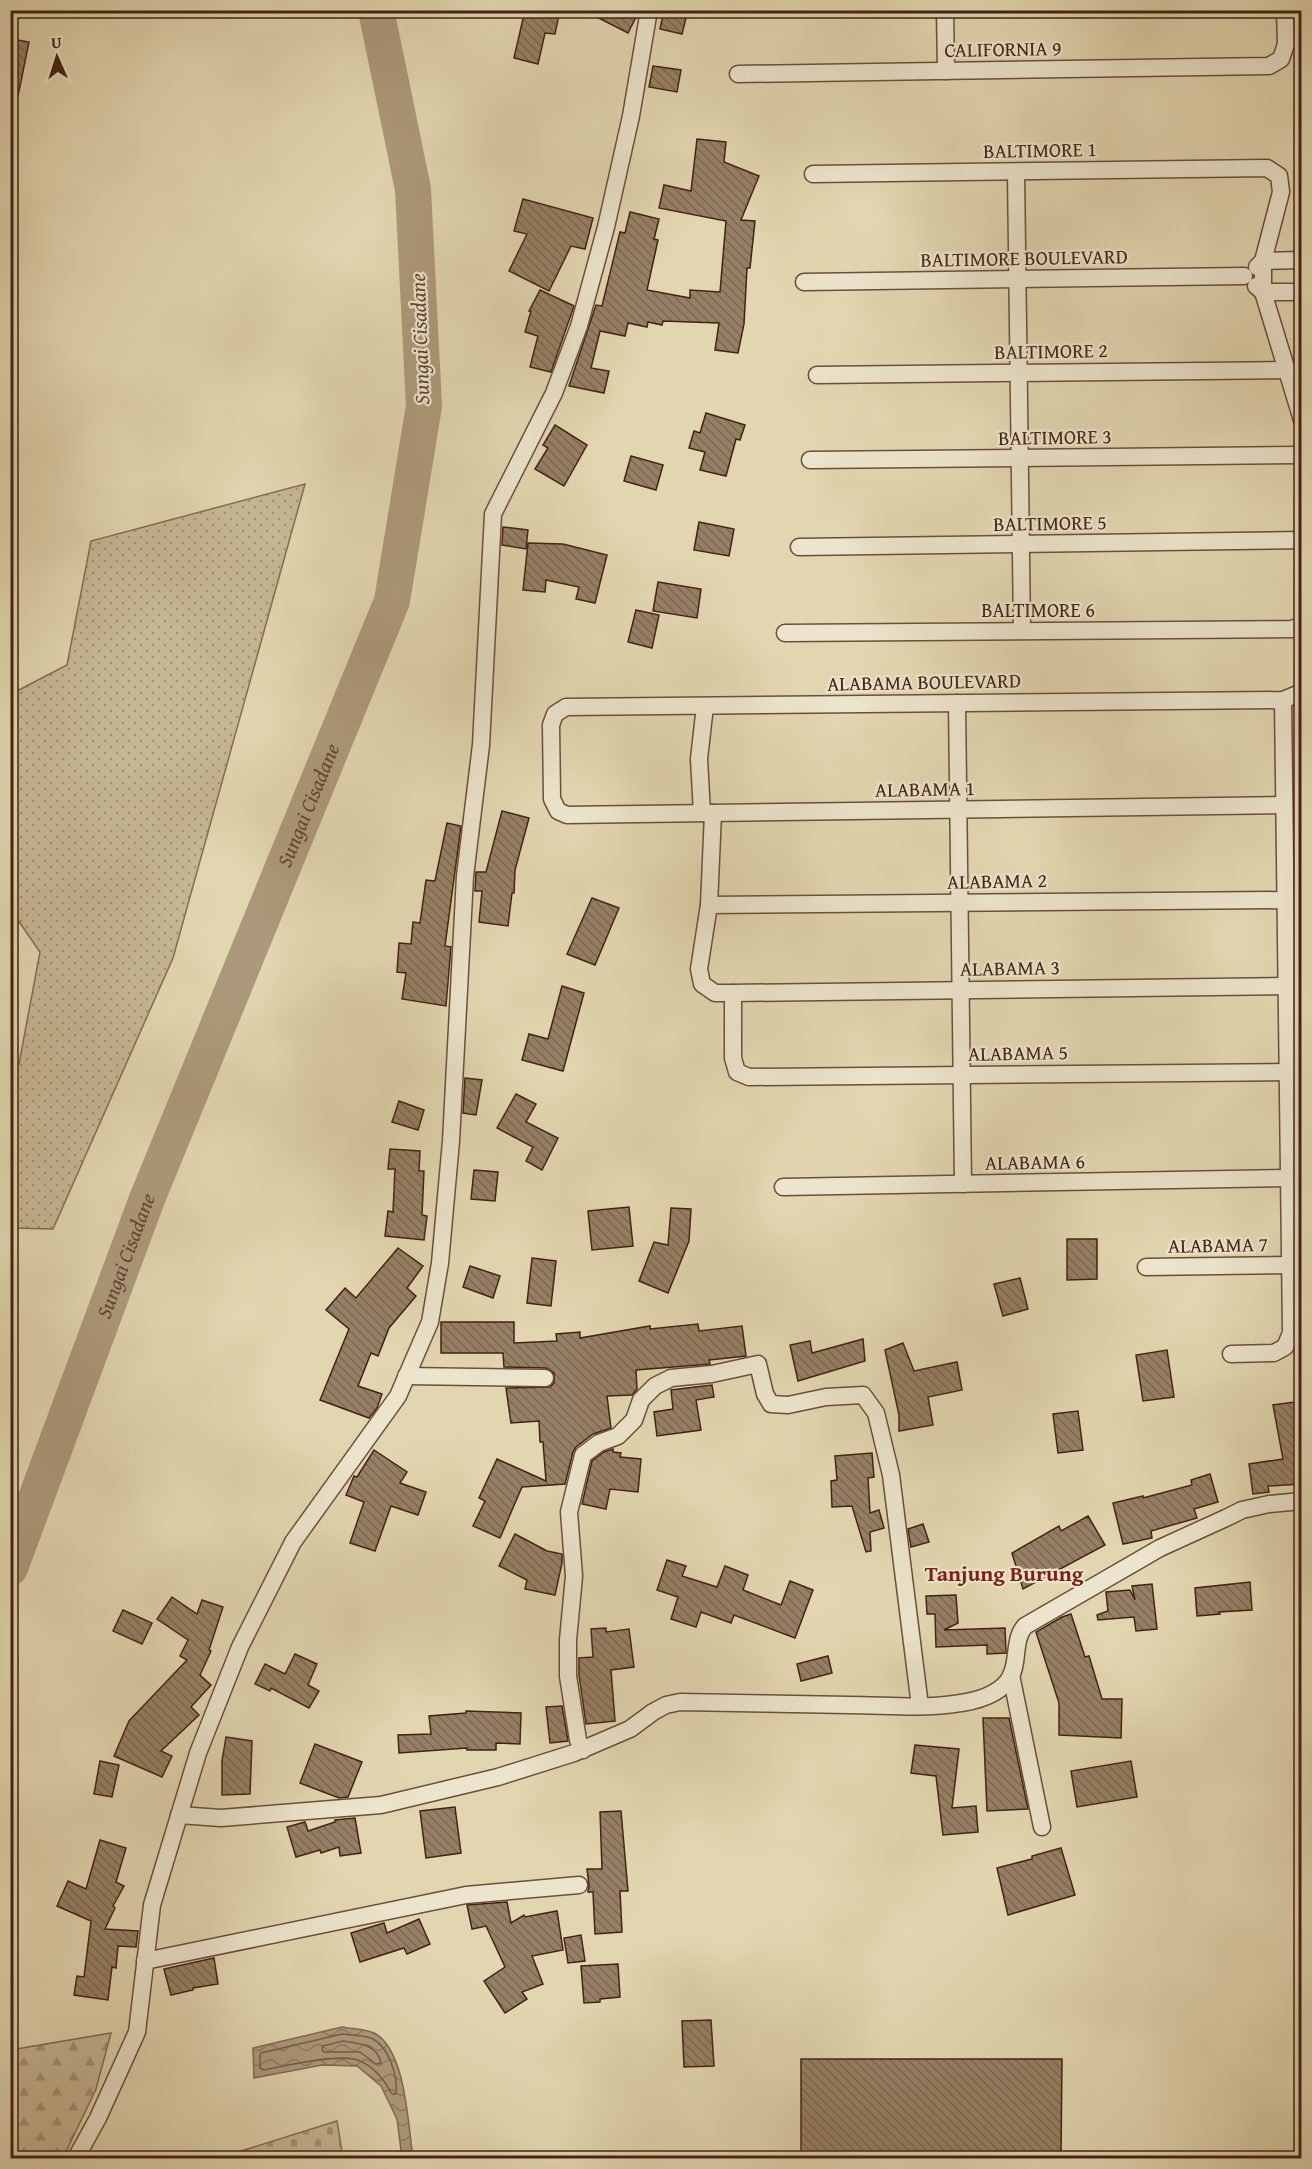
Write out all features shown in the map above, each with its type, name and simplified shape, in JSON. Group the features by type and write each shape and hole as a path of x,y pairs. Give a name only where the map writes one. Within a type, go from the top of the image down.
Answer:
{"street":[{"path":"76,2158 98,2118 137,2032 152,1905 198,1753 240,1647 293,1542 398,1396 430,1322 440,1263 451,1141 465,876 481,745 493,514 554,393 579,326 606,227 629,127 649,10"},
{"path":"945,10 946,71"},
{"name":"CALIFORNIA 9","path":"738,74 1269,66 1281,59 1286,44 1285,10"},
{"name":"BALTIMORE 1","path":"813,174 1267,168 1279,176 1281,192 1263,261"},
{"path":"1016,172 1022,631"},
{"path":"1302,260 1263,261 1244,276 1263,292 1302,292"},
{"path":"1263,261 1263,292 1302,420"},
{"name":"BALTIMORE BOULEVARD","path":"804,282 1244,276"},
{"name":"BALTIMORE 2","path":"817,375 1286,370"},
{"name":"BALTIMORE 3","path":"810,460 1302,455"},
{"name":"BALTIMORE 5","path":"799,547 1302,540"},
{"name":"BALTIMORE 6","path":"785,633 1297,627"},
{"path":"1231,1354 1274,1353 1285,1347 1291,1333 1283,700 1302,692"},
{"name":"ALABAMA BOULEVARD","path":"567,815 558,810 552,799 551,725 555,714 566,707 1283,700"},
{"path":"957,703 963,1184"},
{"path":"705,706 699,759 707,813 709,905"},
{"name":"ALABAMA 1","path":"567,815 1284,805"},
{"name":"ALABAMA 2","path":"709,905 1285,900"},
{"name":"ALABAMA 3","path":"709,905 699,969 702,984 715,993 1287,986"},
{"name":"ALABAMA 5","path":"733,993 734,1058 737,1072 749,1077 1287,1072"},
{"name":"ALABAMA 6","path":"783,1187 1289,1178"},
{"name":"ALABAMA 7","path":"1146,1267 1290,1265"},
{"path":"583,1750 578,1740 568,1676 568,1640 574,1576 569,1512 583,1455 599,1443 618,1436 634,1420 641,1400 655,1386 671,1378 711,1374 758,1364 765,1394 771,1404 788,1405 826,1397 863,1395 876,1413 891,1474 920,1706"},
{"path":"406,1376 545,1378"},
{"path":"179,1815 221,1818 381,1805 498,1777 583,1750 630,1730 666,1705 680,1702 920,1706 975,1700 995,1692 1009,1681 1019,1635 1025,1626 1160,1548 1242,1510 1269,1504 1302,1501"},
{"path":"1011,1675 1042,1827"},
{"path":"145,1960 466,1895 579,1885"}],"green space":[{"path":"305,484 173,958 53,1229 11,1228 11,1066 19,1064 40,952 11,910 11,694 67,665 91,541"},
{"path":"111,2033 96,2089 63,2158 11,2158 11,2050"},
{"path":"337,2121 343,2158 219,2158"}],"water":[{"path":"342,2027 374,2033 385,2042 393,2055 404,2089 413,2158 402,2158 397,2119 381,2086 357,2066 322,2065 254,2078 253,2048"}],"building":[{"path":"525,10 560,10 555,34 545,33 538,64 514,58"},
{"path":"583,10 628,10 637,15 628,33"},
{"path":"664,10 688,10 682,34 660,29"},
{"path":"12,39 29,42 18,96 10,95"},
{"path":"653,66 681,70 677,92 649,87"},
{"path":"697,139 726,142 724,162 759,176 741,220 755,221 750,268 747,268 744,324 738,353 715,350 719,323 663,321 662,325 648,322 647,327 628,323 625,336 600,331 591,368 609,371 604,393 569,386 596,305 602,306 620,232 625,233 630,212 659,219 654,239 658,240 647,290 690,298 690,290 720,292 726,221 659,208 664,185 691,191"},
{"path":"523,199 593,218 585,249 571,246 549,291 509,271 527,234 514,231"},
{"path":"540,290 574,306 551,372 530,367 538,336 525,332 531,311 529,311"},
{"path":"706,413 745,425 740,440 736,439 726,476 700,470 705,452 689,448 694,431 700,433"},
{"path":"555,425 587,445 564,486 535,469 548,448 543,445"},
{"path":"631,456 663,465 656,490 624,481"},
{"path":"699,522 734,529 729,556 694,550"},
{"path":"503,527 528,530 526,549 502,545"},
{"path":"528,543 563,544 607,555 595,603 576,599 579,587 546,580 545,592 523,590"},
{"path":"658,582 701,589 697,618 653,611"},
{"path":"636,610 659,615 652,648 628,642"},
{"path":"502,811 529,818 515,870 514,893 512,893 508,926 479,922 482,891 475,891 476,872 486,872"},
{"path":"447,823 461,826 445,946 451,947 446,1006 402,999 406,973 397,972 399,943 411,944 413,922 420,923 426,880 435,881"},
{"path":"592,898 619,908 595,965 567,954"},
{"path":"562,986 584,993 563,1071 522,1060 529,1034 548,1039"},
{"path":"465,1078 482,1080 476,1115 463,1113"},
{"path":"516,1094 536,1104 526,1122 558,1138 542,1170 526,1161 533,1147 497,1128"},
{"path":"399,1101 424,1110 418,1130 392,1122"},
{"path":"390,1149 420,1151 419,1171 424,1171 422,1215 427,1216 424,1240 385,1236 388,1211 393,1212 395,1169 388,1169"},
{"path":"474,1170 498,1172 495,1201 471,1199"},
{"path":"629,1207 633,1246 592,1250 588,1211"},
{"path":"671,1208 691,1209 689,1241 668,1293 639,1281 654,1242 668,1245"},
{"path":"1067,1239 1097,1239 1097,1279 1067,1280"},
{"path":"398,1248 423,1266 407,1288 416,1296 389,1328 378,1356 371,1353 358,1386 382,1394 377,1408 369,1418 320,1400 349,1329 326,1310 345,1288 356,1298"},
{"path":"532,1258 556,1261 551,1306 527,1303"},
{"path":"470,1266 500,1276 493,1298 463,1287"},
{"path":"1020,1278 1028,1309 1003,1316 994,1284"},
{"path":"441,1322 514,1322 514,1343 557,1341 556,1334 580,1332 580,1338 650,1326 650,1329 698,1324 699,1331 742,1326 746,1356 709,1360 710,1364 636,1370 637,1389 632,1395 607,1396 611,1428 593,1434 576,1447 565,1484 522,1487 500,1538 473,1526 485,1501 479,1498 497,1459 546,1481 539,1421 511,1423 506,1388 550,1387 554,1383 554,1373 546,1368 504,1367 503,1353 441,1353"},
{"path":"863,1339 865,1361 798,1381 790,1345 810,1341 812,1353"},
{"path":"903,1343 914,1371 957,1362 962,1390 928,1397 933,1425 899,1431 899,1415 885,1350"},
{"path":"1167,1350 1174,1397 1143,1401 1136,1355"},
{"path":"712,1385 714,1397 696,1400 701,1430 657,1436 654,1412 673,1409 671,1390"},
{"path":"1302,1401 1302,1484 1268,1486 1269,1492 1253,1494 1249,1464 1283,1459 1273,1405"},
{"path":"1078,1411 1083,1450 1058,1453 1053,1414"},
{"path":"613,1449 613,1452 621,1453 620,1457 641,1459 638,1492 610,1489 606,1509 582,1504 592,1461 604,1452"},
{"path":"374,1450 407,1472 400,1483 426,1492 418,1515 391,1506 375,1551 350,1543 364,1502 346,1495 354,1476 357,1477"},
{"path":"872,1453 874,1477 868,1478 870,1513 879,1510 884,1528 870,1532 871,1551 866,1552 852,1506 832,1507 831,1481 837,1480 835,1456"},
{"path":"1210,1474 1218,1502 1194,1509 1197,1518 1151,1531 1152,1538 1123,1544 1113,1503 1192,1485 1191,1480"},
{"path":"1088,1516 1105,1545 1023,1589 1012,1553 1059,1526 1061,1531"},
{"path":"923,1524 929,1542 911,1547 908,1529"},
{"path":"515,1534 547,1551 562,1554 555,1595 525,1589 527,1580 499,1566"},
{"path":"667,1560 686,1566 682,1576 717,1587 725,1566 748,1575 743,1590 781,1605 790,1581 813,1590 795,1638 734,1615 731,1623 701,1612 696,1627 671,1619 678,1597 657,1590"},
{"path":"1250,1582 1252,1610 1197,1616 1195,1588"},
{"path":"1152,1584 1157,1629 1136,1631 1134,1617 1098,1620 1097,1615 1108,1611 1106,1592 1130,1590 1135,1600 1132,1586"},
{"path":"956,1595 958,1623 944,1630 1005,1628 1006,1653 987,1654 987,1645 936,1647 935,1614 927,1614 926,1596"},
{"path":"172,1597 197,1614 202,1600 223,1607 209,1650 211,1651 200,1675 211,1685 191,1707 199,1715 161,1751 172,1756 162,1777 114,1756 129,1721 187,1660 180,1656 188,1640 157,1619"},
{"path":"123,1610 152,1623 142,1644 113,1631"},
{"path":"1071,1614 1085,1657 1089,1656 1102,1699 1122,1699 1121,1738 1059,1735 1059,1703 1036,1632"},
{"path":"606,1628 606,1632 629,1629 634,1667 611,1670 615,1721 586,1724 579,1658 593,1657 591,1629"},
{"path":"295,1654 317,1664 308,1685 319,1691 309,1708 271,1688 270,1691 255,1684 265,1664 285,1674"},
{"path":"828,1656 832,1673 801,1681 797,1664"},
{"path":"562,1706 568,1741 550,1743 546,1707"},
{"path":"466,1711 521,1713 520,1744 496,1743 496,1750 467,1750 467,1748 399,1753 398,1735 431,1734 429,1716 466,1713"},
{"path":"983,1718 1009,1718 1028,1809 987,1811"},
{"path":"226,1737 252,1741 250,1794 222,1795 222,1761"},
{"path":"315,1744 362,1762 348,1797 339,1798 300,1783"},
{"path":"915,1745 959,1749 952,1808 976,1806 978,1832 943,1835 936,1776 911,1773"},
{"path":"100,1761 119,1765 112,1797 94,1794"},
{"path":"1131,1761 1137,1797 1077,1807 1071,1771"},
{"path":"455,1807 461,1853 426,1858 420,1811"},
{"path":"621,1811 628,1891 620,1891 622,1932 595,1934 593,1892 588,1892 587,1869 602,1869 600,1812"},
{"path":"355,1818 361,1853 340,1856 339,1847 296,1857 287,1827 305,1822 308,1831 335,1822 335,1820"},
{"path":"100,1840 126,1848 116,1882 124,1886 113,1906 115,1908 105,1929 138,1931 136,1947 118,1946 116,1968 112,1967 108,2000 74,1995 77,1976 84,1977 91,1921 57,1906 68,1881 86,1889"},
{"path":"1061,1848 1075,1895 1008,1915 997,1868 1032,1859 1032,1856"},
{"path":"507,1902 511,1923 524,1915 525,1917 557,1911 563,1950 532,1956 543,1984 522,1992 527,1999 505,2013 484,1981 505,1967 486,1926 472,1929 467,1905"},
{"path":"419,1919 430,1944 407,1954 404,1948 360,1962 351,1933 384,1923 387,1933"},
{"path":"581,1935 585,1961 568,1963 564,1938"},
{"path":"214,1958 218,1984 193,1988 193,1990 171,1995 164,1969"},
{"path":"618,1964 620,1997 584,2003 581,1966"},
{"path":"711,2020 714,2066 684,2067 682,2021"},
{"path":"801,2059 1062,2059 1061,2158 801,2158"}],"waterway":[{"name":"Sungai Cisadane","path":"10,1568 147,1199 392,601 424,406 413,189 376,10"}],"district":[{"name":"Tanjung Burung","path":"1004,1573"}]}
